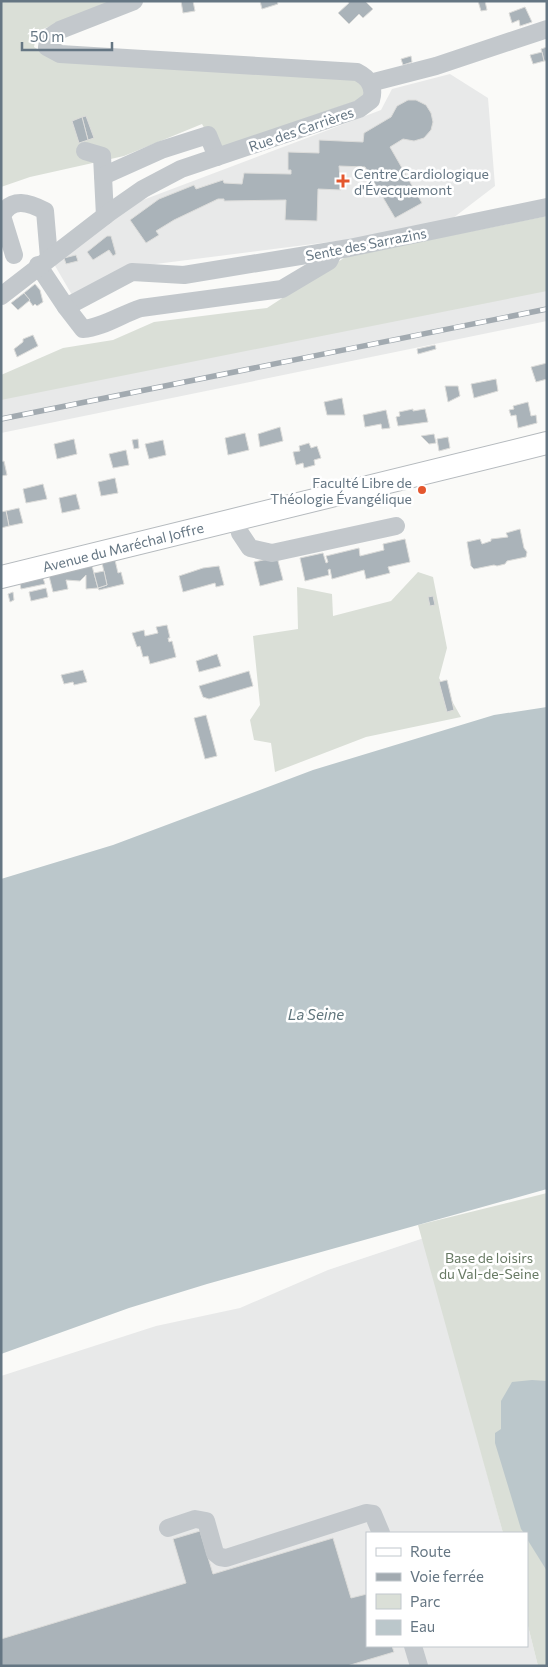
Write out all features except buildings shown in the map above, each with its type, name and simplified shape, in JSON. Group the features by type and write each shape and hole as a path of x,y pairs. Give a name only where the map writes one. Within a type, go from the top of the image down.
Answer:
{"main road":[{"name":"Avenue du Maréchal Joffre","path":"1,577 547,443"}],"street":[{"path":"134,1 60,30 49,37 47,47 60,54 350,72 361,74 370,83 436,66 547,29"},
{"name":"Rue des Carrières","path":"1,296 143,189 181,169 359,109 371,100 373,88 370,83"},
{"path":"103,176 161,150 208,135 217,157"},
{"path":"85,151 102,156 105,216"},
{"path":"14,255 2,216 5,210 13,204 30,203 44,212 44,262 66,307 83,329 94,328 120,314 141,308 282,289 329,261 334,251"},
{"name":"Sente des Sarrazins","path":"66,307 132,272 184,275 334,251 547,207"},
{"path":"241,517 240,534 250,548 272,553 396,526"},
{"path":"168,1528 195,1519 206,1521 215,1553 220,1557 226,1558 366,1513 372,1514 381,1532"},
{"path":"413,1647 419,1666"}],"shaded area":[{"name":"Centre Cardiologique d'Évecquemont","path":"450,74 488,98 495,186 440,228 124,268 72,295 54,264 127,206 381,110 392,89"},
{"path":"547,280 547,321 1,433 1,394"},
{"path":"424,1238 503,1532 366,1532 366,1647 528,1647 528,1626 538,1666 1,1666 1,1376 156,1326 240,1308 328,1270"}],"green space":[{"path":"1,1 115,1 43,29 36,37 34,47 45,54 356,78 364,90 362,99 216,149 202,124 124,156 30,177 1,187"},
{"path":"547,216 547,291 1,400 1,375 63,348 113,340 154,322 267,308 347,256"},
{"path":"418,572 433,577 447,648 439,678 461,717 366,737 275,772 271,743 254,740 250,720 260,705 253,636 298,629 297,587 332,594 333,616 391,601"},
{"name":"Base de loisirs du Val-de-Seine","path":"547,1193 547,1666 538,1666 528,1626 528,1532 503,1532 418,1225"}],"water":[{"name":"La Seine","path":"547,707 547,1189 207,1284 129,1308 1,1354 1,879 113,845 313,770 494,715"},
{"path":"547,1381 547,1571 528,1541 528,1532 523,1532 521,1529 495,1443 495,1433 501,1429 501,1401 512,1382"}],"railway":[{"path":"1,419 547,309"}],"place":[{"name":"Centre Cardiologique d'Évecquemont","path":"343,181"},
{"name":"Faculté Libre de Théologie Évangélique","path":"422,490"}]}
